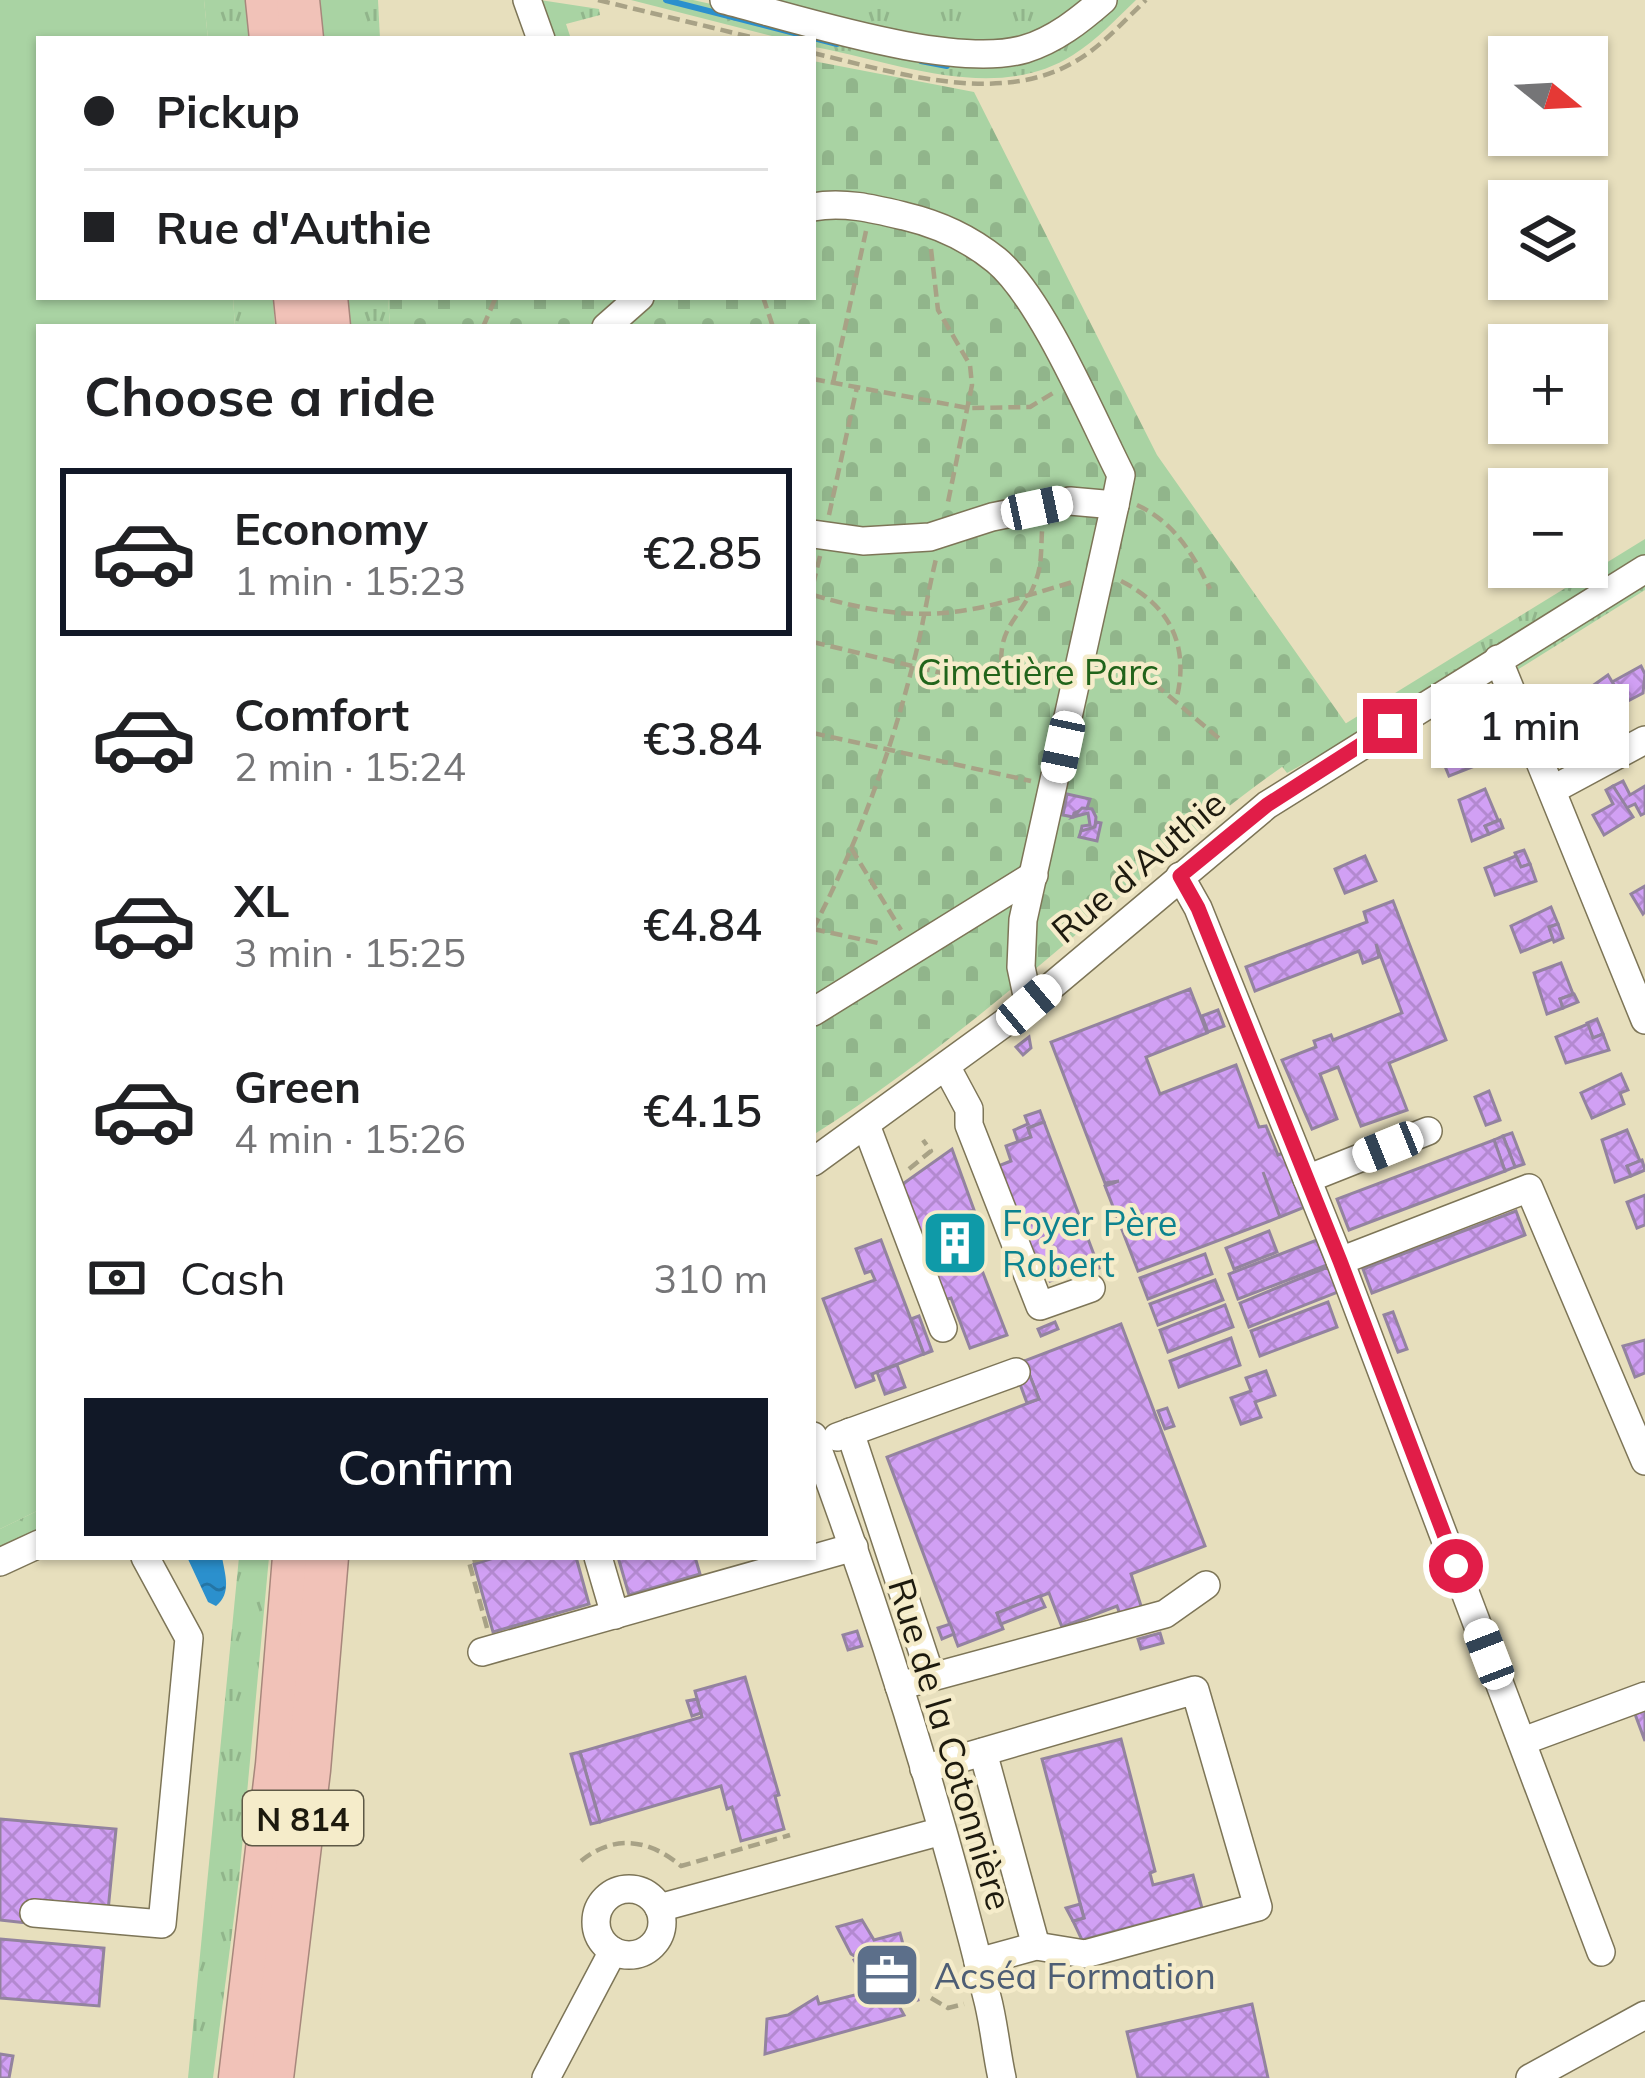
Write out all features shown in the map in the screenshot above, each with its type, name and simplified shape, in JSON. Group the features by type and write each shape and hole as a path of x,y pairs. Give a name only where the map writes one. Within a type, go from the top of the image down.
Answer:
{"highway":[{"path":"267,0 271,36"},
{"path":"298,0 302,36"},
{"name":"N 814","path":"240,2078 274,1788 294,1560"},
{"name":"N 814","path":"272,2078 309,1770 327,1560"}],"street":[{"path":"526,0 540,36"},
{"path":"724,0 799,21 951,52 993,55 1027,49 1067,28 1103,0"},
{"path":"816,207 871,208 936,226 999,262 1030,300 1121,475 1020,943 1029,1005"},
{"path":"818,535 863,542 942,533 1070,501 1115,502"},
{"name":"Rue d'Authie","path":"816,1160 1029,1005 1267,805 1645,569"},
{"path":"1498,659 1645,1020"},
{"path":"1552,790 1645,740"},
{"path":"816,1010 1034,875"},
{"path":"1180,876 1198,908 1340,1261 1601,1952"},
{"path":"1618,960 1645,948"},
{"path":"947,1068 969,1109 970,1125 1040,1306 1091,1288"},
{"path":"866,1124 943,1328"},
{"path":"1307,1179 1428,1131"},
{"path":"1340,1261 1529,1188 1645,1461"},
{"path":"816,1440 850,1432 1016,1372"},
{"path":"850,1432 931,1677"},
{"name":"Rue de la Cotonnière","path":"816,1445 854,1547 924,1768 978,1962 1002,2078"},
{"path":"0,1562 36,1545"},
{"path":"816,1558 854,1547"},
{"path":"34,1913 162,1924 189,1638 147,1560"},
{"path":"599,1560 615,1615"},
{"path":"482,1652 808,1560"},
{"path":"899,1686 1165,1614 1206,1585"},
{"path":"924,1768 1196,1690 1258,1907 1085,1954 1036,1946 978,1962"},
{"path":"1522,1741 1645,1696"},
{"path":"983,1752 1036,1946"},
{"path":"659,1908 942,1831"},
{"path":"634,1889 653,1899 661,1930 649,1948 628,1955 613,1951 596,1930 604,1899 634,1889"},
{"path":"546,2078 613,1951"},
{"path":"1530,2078 1568,2069 1645,2014"}],"path":[{"path":"598,0 747,36"},
{"path":"833,383 871,208"},
{"path":"816,923 851,848 913,666 968,408 970,365 938,310 933,291 930,250 936,226"},
{"path":"816,380 968,408 1030,407 1073,381"},
{"path":"818,535 857,387"},
{"path":"1115,502 1150,511 1164,521 1192,553 1210,589"},
{"path":"1003,678 1002,641 1028,595 1040,560 1042,532 1037,508"},
{"path":"816,596 877,613 974,612 1100,573 1125,583 1160,607 1183,672 1176,701"},
{"path":"816,643 966,679 1080,668 1120,674 1156,686 1221,740"},
{"path":"816,734 1054,786"},
{"path":"851,848 913,950"},
{"path":"816,930 913,950"},
{"path":"581,1861 594,1850 618,1842 643,1843 681,1866 790,1835"},
{"path":"931,1998 948,2008 964,2004"}],"green space":[{"path":"0,0 204,0 208,36 36,36 36,300 233,300 235,324 36,324 36,1511 0,1529"},
{"path":"204,0 248,0 251,36 208,36"},
{"path":"318,0 378,0 380,36 323,36"},
{"path":"540,0 599,9 600,15 566,24 570,36 552,36"},
{"path":"631,0 693,0 982,64 1097,19 1117,0 1136,0 1073,55 1044,69 1013,76 948,76 816,48 816,36 772,36"},
{"path":"763,0 1087,0 1026,34 979,43 883,31"},
{"name":"Cimetière Parc","path":"816,62 974,92 1157,455 1347,725 1228,807 962,1029 816,1133 816,324 390,324 388,300 816,300"},
{"path":"233,300 273,300 275,324 235,324"},
{"path":"348,300 388,300 390,324 350,324"},
{"path":"1645,539 1645,556 1608,579 1608,562"},
{"path":"1645,580 1645,590 1517,670 1521,657"},
{"path":"1566,588 1593,588 1338,745 1287,773 1280,764"},
{"path":"36,1511 36,1530 0,1547 0,1529"},
{"path":"239,1560 269,1560 239,1879 213,2078 188,2078"}],"water":[{"path":"188,1560 223,1560 226,1590 216,1606 208,1602"}],"building":[{"path":"1641,666 1643,693 1624,703 1612,682"},
{"path":"1608,675 1617,690 1609,694 1615,705 1593,716 1581,694"},
{"path":"1584,700 1593,716 1587,720 1577,703"},
{"path":"1577,703 1595,732 1571,746 1555,716"},
{"path":"1470,739 1480,764 1449,776 1440,754"},
{"path":"1623,781 1630,795 1645,786 1645,813 1641,815 1635,804 1626,808 1613,786"},
{"path":"1613,786 1633,817 1604,835 1593,815 1613,804 1606,790"},
{"path":"1485,789 1498,820 1485,826 1489,834 1472,841 1459,800"},
{"path":"1067,794 1090,799 1087,808 1073,817 1063,815"},
{"path":"1082,808 1092,809 1096,817 1095,827 1086,832 1081,831 1082,826 1090,825 1088,813 1073,817"},
{"path":"1500,820 1503,828 1489,834 1485,826"},
{"path":"1096,822 1101,823 1097,841 1079,837 1081,831 1095,827"},
{"path":"1524,850 1530,864 1521,867 1515,853"},
{"path":"1365,856 1376,881 1345,893 1335,869"},
{"path":"1516,856 1521,867 1530,864 1536,881 1495,895 1485,868"},
{"path":"1645,886 1645,912 1643,914 1631,894"},
{"path":"1393,901 1446,1040 1389,1063 1407,1110 1361,1126 1338,1067 1320,1074 1337,1119 1312,1129 1282,1060 1316,1047 1314,1041 1331,1035 1333,1040 1402,1013 1376,944 1379,957 1363,963 1359,951 1255,991 1246,967 1367,922 1364,912"},
{"path":"1551,907 1558,924 1549,927 1553,939 1521,952 1511,926"},
{"path":"1558,924 1563,938 1554,942 1549,927"},
{"path":"1561,963 1573,994 1560,999 1563,1008 1547,1014 1534,973"},
{"path":"1190,989 1207,1033 1146,1057 1160,1094 1236,1065 1259,1127 1266,1126 1278,1155 1290,1150 1310,1205 1138,1271 1105,1186 1119,1181 1105,1183 1051,1042"},
{"path":"1574,994 1578,1002 1563,1008 1560,999"},
{"path":"1218,1010 1224,1026 1208,1032 1202,1016"},
{"path":"1597,1019 1603,1034 1593,1038 1587,1023"},
{"path":"1588,1024 1593,1038 1603,1034 1609,1050 1566,1063 1556,1037"},
{"path":"1029,1037 1031,1048 1023,1055 1016,1047"},
{"path":"1621,1074 1628,1090 1620,1093 1624,1104 1592,1118 1581,1093"},
{"path":"1489,1091 1500,1120 1486,1125 1475,1097"},
{"path":"1040,1111 1044,1122 1028,1128 1031,1137 1018,1142 1014,1130 1028,1124 1025,1116"},
{"path":"1044,1122 1099,1268 1050,1281 1043,1264 1032,1268 993,1168 1011,1161 1006,1146 1031,1137 1028,1128"},
{"path":"1627,1130 1640,1161 1627,1166 1631,1176 1615,1182 1602,1140"},
{"path":"1512,1133 1524,1164 1515,1167 1503,1136"},
{"path":"1503,1136 1515,1167 1505,1171 1494,1140"},
{"path":"1494,1140 1505,1171 1349,1230 1337,1199"},
{"name":"Foyer Père Robert","path":"952,1149 974,1210 956,1217 960,1226 964,1224 1007,1335 970,1348 951,1298 944,1300 923,1249 954,1237 947,1220 915,1237 897,1188"},
{"path":"1642,1160 1645,1170 1631,1176 1627,1166"},
{"path":"1645,1195 1645,1225 1637,1228 1627,1202"},
{"path":"1516,1211 1525,1235 1372,1293 1363,1269"},
{"path":"1269,1231 1277,1252 1234,1269 1226,1248"},
{"path":"881,1240 924,1354 872,1374 874,1380 856,1387 823,1299 875,1280 871,1271 865,1273 856,1249"},
{"path":"1317,1240 1327,1265 1238,1299 1229,1274"},
{"path":"1205,1254 1212,1274 1148,1299 1140,1278"},
{"path":"1328,1267 1338,1292 1249,1327 1240,1303"},
{"path":"1215,1280 1223,1300 1158,1325 1150,1304"},
{"path":"1328,1302 1337,1327 1260,1356 1251,1331"},
{"path":"1225,1305 1233,1327 1168,1352 1160,1330"},
{"path":"1393,1312 1407,1349 1398,1352 1384,1315"},
{"path":"919,1316 932,1351 924,1354 911,1319"},
{"path":"1055,1322 1058,1329 1041,1336 1038,1329"},
{"path":"1121,1324 1205,1546 1131,1574 1142,1609 1121,1617 1117,1606 1062,1627 1049,1593 997,1613 1003,1629 958,1646 887,1457 1039,1399 1024,1361"},
{"path":"1231,1338 1240,1365 1179,1387 1170,1361"},
{"path":"1645,1340 1645,1373 1635,1377 1623,1346"},
{"path":"1024,1361 1039,1399 1027,1403 1013,1365"},
{"path":"897,1365 905,1387 885,1394 877,1372"},
{"path":"1266,1371 1275,1395 1255,1402 1261,1417 1241,1424 1231,1398 1251,1391 1246,1378"},
{"path":"1167,1408 1174,1426 1165,1429 1158,1411"},
{"path":"577,1560 589,1604 493,1632 474,1564"},
{"path":"619,1560 696,1560 700,1574 629,1595"},
{"path":"1040,1596 1045,1607 1001,1624 997,1613"},
{"path":"950,1624 954,1634 942,1639 938,1628"},
{"path":"857,1631 862,1646 848,1650 843,1635"},
{"path":"1160,1633 1163,1643 1141,1649 1138,1639"},
{"path":"745,1677 779,1795 775,1796 784,1829 741,1841 721,1786 600,1822 580,1752 702,1717 695,1691"},
{"path":"697,1699 701,1713 692,1716 687,1701"},
{"path":"1645,1710 1645,1741 1635,1714"},
{"path":"1121,1739 1155,1871 1150,1873 1153,1885 1193,1875 1202,1908 1082,1940 1073,1921 1084,1918 1042,1759"},
{"path":"580,1752 600,1822 591,1824 571,1754"},
{"path":"0,1819 116,1829 108,1911 27,1923 0,1920"},
{"path":"1080,1904 1084,1918 1073,1921 1066,1908"},
{"name":"Acséa Formation","path":"862,1920 874,1940 900,1933 918,2000 899,2006 904,2015 765,2054 767,2019 788,2015 817,1997 819,2004 871,1991 854,1960 858,1958 837,1927"},
{"path":"0,1939 104,1948 99,2006 0,1998"},
{"path":"1252,2004 1268,2078 1138,2078 1127,2032"},
{"path":"0,2054 13,2056 9,2078 0,2078"}],"waterway":[{"path":"666,0 806,36"},
{"path":"816,39 837,44"},
{"path":"921,61 947,66"}],"place":[{"name":"Foyer Père Robert","path":"955,1243"},
{"name":"Acséa Formation","path":"887,1975"}],"route":[{"path":"1390,726 1267,805 1180,876 1198,908 1340,1261 1456,1566"}]}
